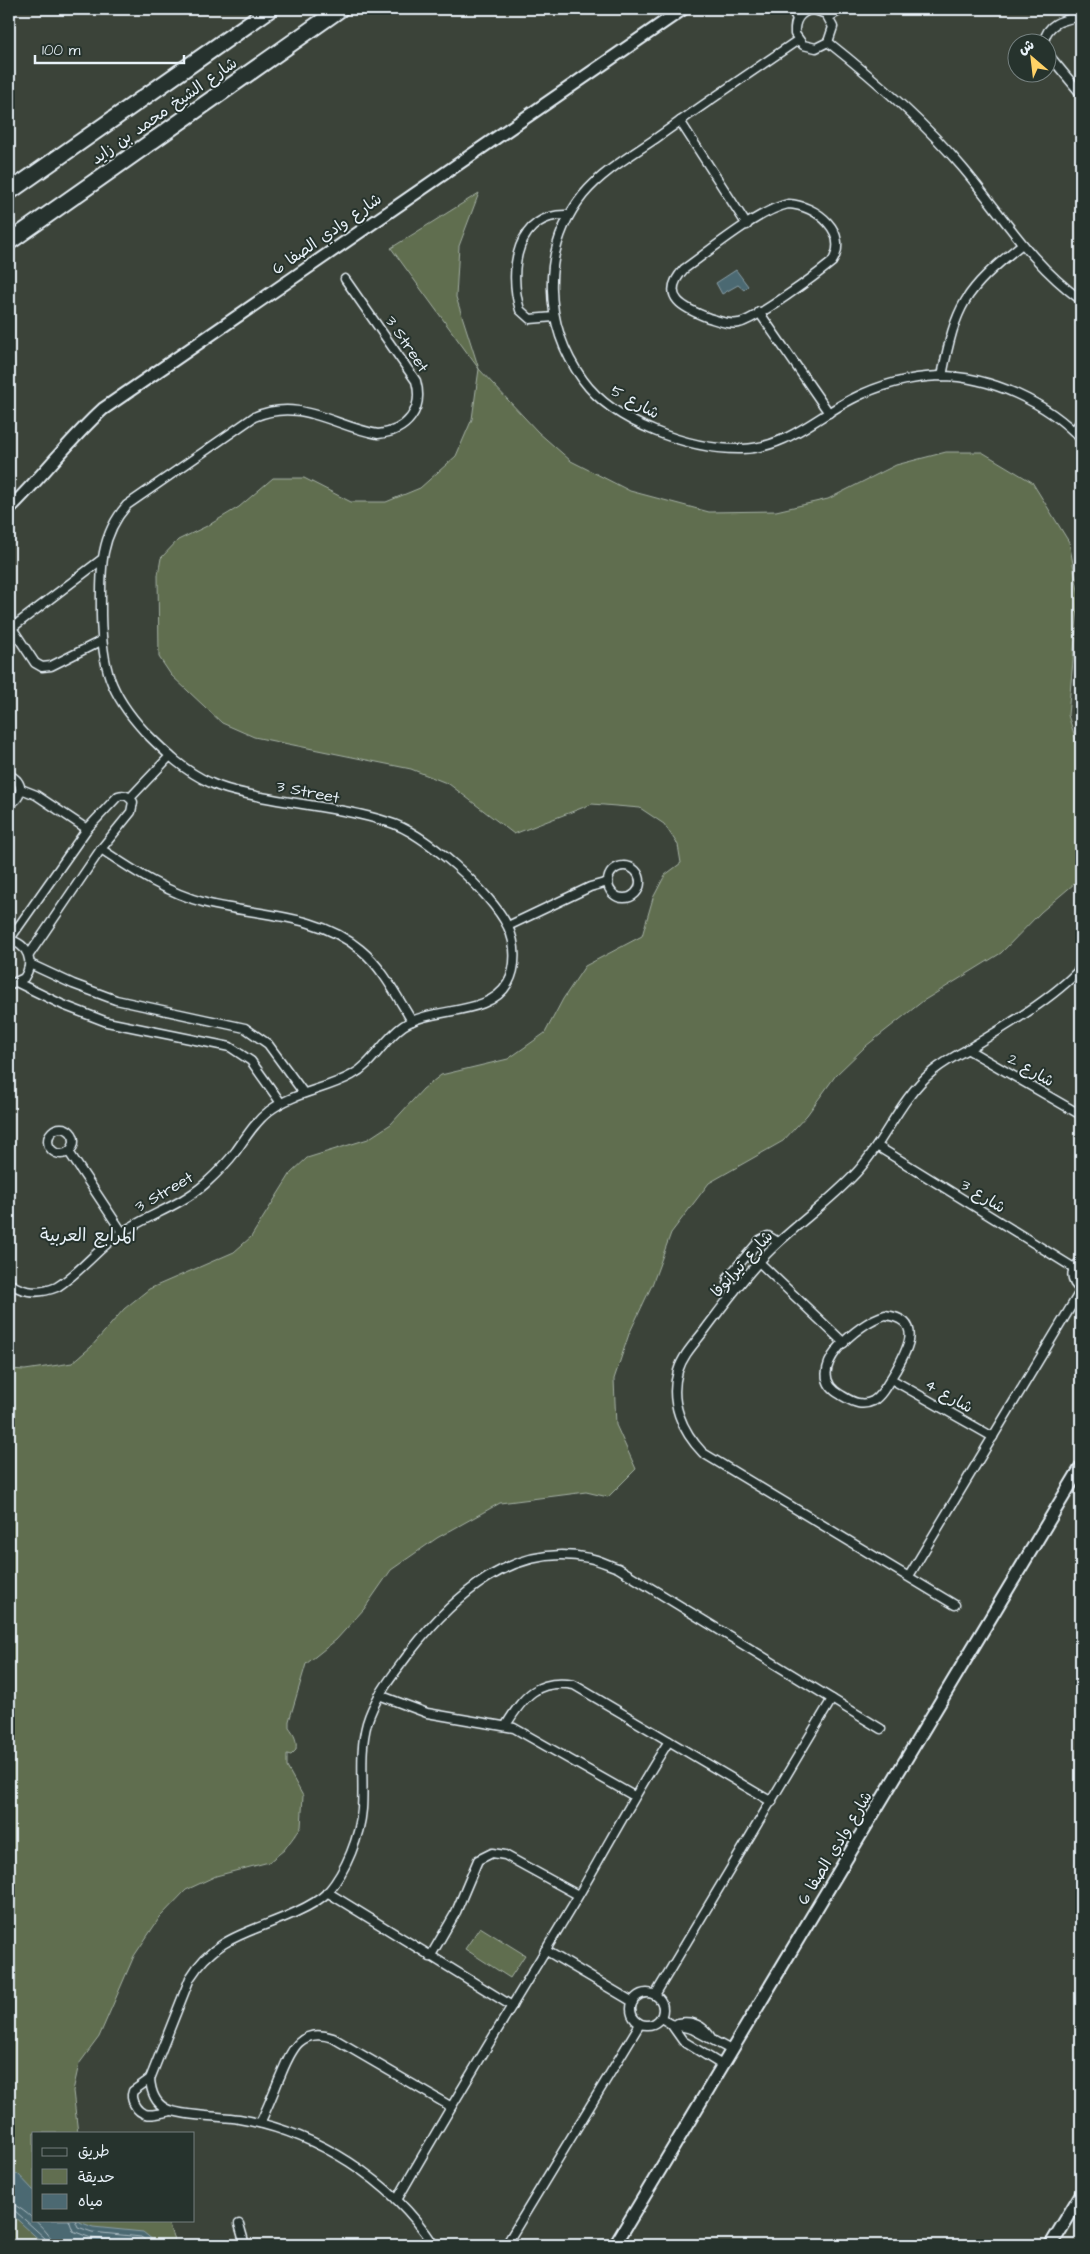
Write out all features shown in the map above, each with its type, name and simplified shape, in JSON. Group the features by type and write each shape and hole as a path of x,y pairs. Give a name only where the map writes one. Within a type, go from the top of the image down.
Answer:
{"highway":[{"name":"شارع الشيخ محمد بن زايد","path":"9,192 270,9"},
{"name":"شارع الشيخ محمد بن زايد","path":"9,242 340,9"}],"main road":[{"name":"شارع وادي الصفا 6","path":"9,509 45,472 83,428 103,409 683,9"},
{"name":"شارع وادي الصفا 6","path":"615,2245 1081,1468"},
{"path":"1051,2245 1081,2195"}],"street":[{"path":"792,9 797,19"},
{"path":"812,9 822,11 829,17 833,27 828,42 816,48 809,48 798,40 794,26 797,19 804,12 812,9"},
{"path":"829,17 842,9"},
{"path":"1048,32 1056,23 1081,16"},
{"name":"شارع 5","path":"798,40 602,176 569,215 559,240 551,283 554,318 566,352 575,368 598,397 630,419 668,435 707,445 742,449 756,448 784,440 873,389 897,382 942,376 975,380 1029,400 1074,431 1081,439"},
{"path":"828,42 885,88 937,140 976,185 1022,245 1058,282 1081,300"},
{"path":"1058,66 1081,94"},
{"path":"680,121 747,226"},
{"path":"797,204 813,211 832,227 837,235 839,244 837,254 832,262 759,312 746,320 730,324 686,310 679,304 674,295 674,285 684,269 780,206 797,204"},
{"path":"554,318 530,319 520,310 516,282 516,260 520,244 536,224 552,216 569,215"},
{"path":"942,376 953,327 965,298 985,275 1022,245"},
{"name":"3 Street","path":"9,1283 26,1292 47,1291 57,1287 122,1232 184,1200 202,1186 234,1153 256,1123 281,1103 304,1092 354,1074 364,1067 397,1031 412,1021 487,1002 504,989 510,979 514,952 508,926 497,909 472,882 425,841 400,826 387,821 228,790 197,776 170,756 141,727 118,698 106,671 102,641 101,560 108,531 126,505 254,418 268,411 298,409 378,434 392,432 412,418 419,399 416,381 345,279"},
{"path":"759,312 829,413"},
{"path":"1074,431 1081,421"},
{"path":"101,560 10,629 35,662 42,667 51,666 102,641"},
{"path":"130,798 170,756"},
{"path":"9,775 18,780 21,789 18,799 9,804"},
{"path":"21,789 36,795 87,829"},
{"path":"9,985 18,983 24,978 30,964 29,955 21,945 9,940 87,829 118,796 122,795 130,798 133,802 131,812 101,850 29,955"},
{"path":"101,850 153,882 188,898 223,907 289,918 348,941 370,957 412,1021"},
{"path":"624,866 638,873 640,882 636,892 627,898 622,898 612,892 608,882 611,873 624,866"},
{"path":"508,926 590,887 608,882"},
{"path":"30,964 73,984 116,1000 245,1028 268,1044 304,1092"},
{"name":"شارع تيرانوفا","path":"955,1604 715,1462 692,1442 684,1428 675,1399 678,1371 684,1358 735,1290 778,1242 849,1181 877,1146 888,1126 915,1089 931,1072 951,1057 967,1049 1046,998 1081,968"},
{"path":"18,983 62,1005 107,1022 230,1047 251,1061 281,1103"},
{"name":"شارع 2","path":"967,1049 1081,1115"},
{"name":"شارع 3","path":"877,1146 1074,1268"},
{"path":"69,1152 122,1232"},
{"path":"735,1290 728,1282 728,1276 760,1240 768,1236 778,1242"},
{"path":"909,1576 1081,1290 1073,1281 1074,1268 1081,1261"},
{"path":"760,1263 844,1343"},
{"path":"894,1316 902,1320 907,1326 911,1341 891,1378 878,1396 867,1403 853,1402 834,1391 826,1380 825,1374 830,1360 844,1343 877,1317 894,1316"},
{"name":"شارع 4","path":"891,1378 993,1437"},
{"path":"171,2111 158,2102 153,2095 150,2079 190,1978 198,1964 221,1944 306,1908 327,1892 350,1855 357,1833 362,1810 363,1738 379,1696 426,1632 473,1586 499,1570 528,1558 559,1555 589,1558 618,1568 881,1729"},
{"path":"506,1725 528,1694 550,1684 562,1683 586,1690 772,1802"},
{"path":"379,1696 427,1713 506,1725 523,1732 634,1796"},
{"path":"655,1995 832,1699"},
{"path":"397,2200 450,2106 578,1895 634,1796 669,1741"},
{"path":"430,1957 456,1912 474,1867 484,1856 492,1853 505,1855 578,1895"},
{"path":"327,1892 512,2006"},
{"path":"545,1950 633,2002"},
{"path":"643,1994 655,1995 664,2008 661,2018 649,2026 640,2024 632,2014 633,2002 643,1994"},
{"path":"661,2018 671,2024 685,2027 731,2050"},
{"path":"506,2245 640,2024"},
{"path":"671,2024 683,2041 722,2065"},
{"path":"260,2123 290,2052 300,2041 312,2036 333,2038 450,2106"},
{"path":"704,2055 713,2040"},
{"path":"150,2079 132,2091 132,2100 138,2110 148,2115 171,2111 208,2114 260,2123 324,2148 368,2176 397,2200 434,2245"},
{"path":"239,2224 245,2245"}],"green space":[{"path":"479,193 459,246 456,297 479,369 391,248"},
{"path":"479,369 538,432 571,461 630,491 709,512 776,511 828,499 896,465 946,452 982,452 1032,482 1069,542 1079,596 1068,715 1081,756 1081,878 1041,912 1001,953 923,1001 866,1046 836,1075 807,1115 783,1141 709,1183 671,1233 652,1285 629,1334 614,1379 616,1425 636,1469 608,1497 586,1492 500,1503 437,1538 391,1570 364,1609 336,1640 306,1664 289,1721 289,1728 296,1741 296,1750 291,1755 287,1754 287,1767 303,1796 301,1827 284,1850 269,1862 216,1876 186,1890 160,1917 134,1956 99,2037 79,2064 73,2091 78,2132 32,2132 32,2222 168,2222 176,2245 9,2245 9,1369 25,1370 72,1363 91,1347 124,1309 149,1289 234,1252 251,1237 291,1173 307,1158 368,1139 391,1124 423,1089 441,1075 508,1059 545,1033 563,999 585,966 642,936 653,898 665,875 681,863 678,845 664,824 640,808 592,804 514,834 449,784 411,769 254,737 222,723 171,675 159,657 158,575 161,558 178,540 209,525 239,507 273,478 304,478 351,502 386,502 420,488 456,456 472,419"},
{"path":"480,1927 525,1955 510,1978 465,1949"}],"water":[{"path":"736,270 748,286 744,290 738,285 722,294 716,283"},
{"path":"18,2174 32,2189 32,2222 79,2222 93,2227 143,2232 159,2245 45,2245 9,2212 9,2176"}],"district":[{"name":"المرابع العربية","path":"88,1235"}]}
